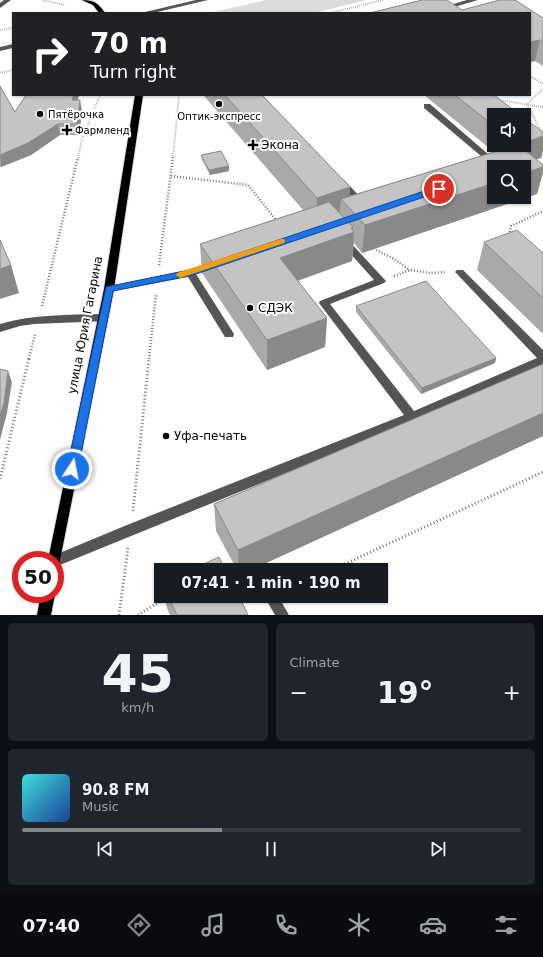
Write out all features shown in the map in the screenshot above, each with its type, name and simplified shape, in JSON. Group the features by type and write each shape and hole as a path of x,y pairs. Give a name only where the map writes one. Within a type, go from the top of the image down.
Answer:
{"main road":[{"path":"85,0 95,4 101,12"},
{"name":"улица Юрия Гагарина","path":"56,551 109,289 140,96"},
{"path":"44,615 46,603"}],"street":[{"path":"0,6 8,0"},
{"path":"149,12 205,0"},
{"path":"437,10 475,0"},
{"path":"0,49 12,46"},
{"path":"427,106 491,160"},
{"path":"333,173 370,212 363,214"},
{"path":"340,237 381,281 324,303 412,417"},
{"path":"109,289 190,273 226,260"},
{"path":"64,557 412,417 543,359 460,272"},
{"path":"190,273 229,334"},
{"path":"0,328 20,322 38,320 103,318"},
{"path":"275,603 282,615"}],"path":[{"path":"42,0 65,5"},
{"path":"334,12 383,0"},
{"path":"0,30 12,28"},
{"path":"0,73 12,70"},
{"path":"531,77 543,84"},
{"path":"527,104 543,89"},
{"path":"0,478 82,139 100,96"},
{"path":"119,615 131,529 179,96"},
{"path":"496,100 527,104 543,108"},
{"path":"527,104 543,135"},
{"path":"171,176 248,185 282,226"},
{"path":"507,240 511,226 543,211"},
{"path":"340,237 365,244 394,258 410,270 431,273 460,272"},
{"path":"381,281 410,270"},
{"path":"347,563 543,472"},
{"path":"138,615 158,603"}],"shaded area":[{"path":"266,0 367,0 318,12 214,12"}],"building":[{"path":"422,0 447,0 462,10 500,0 515,0 543,18 543,42 540,40 531,42 531,12 374,12"},
{"path":"0,86 15,112 25,96 74,96 72,100 80,100 77,124 58,124 28,143 0,155"},
{"path":"226,96 263,96 350,187 317,198"},
{"path":"456,96 495,96 511,108 487,108 487,120"},
{"path":"531,123 543,132 543,136 531,140"},
{"path":"221,151 229,166 209,170 201,155"},
{"path":"494,152 527,152 543,165 543,167 531,171 531,160 487,160 487,185 365,225 341,199"},
{"path":"329,202 353,227 351,228 354,232 280,258 327,318 267,340 200,244"},
{"path":"517,230 543,253 543,298 484,242"},
{"path":"0,240 11,265 0,269"},
{"path":"426,281 496,358 422,388 356,306"},
{"path":"543,364 543,413 238,550 214,504"},
{"path":"0,369 8,371 4,403 0,416"},
{"path":"219,557 222,563 206,563"},
{"path":"171,603 242,603 248,615 177,615"}],"slow traffic":[{"path":"180,275 190,273 281,241"}],"place":[{"name":"Оптик-экспресс","path":"219,104"},
{"name":"Пятёрочка","path":"40,114"},
{"name":"Фармленд","path":"67,130"},
{"name":"Экона","path":"253,145"},
{"name":"СДЭК","path":"250,308"},
{"name":"Уфа-печать","path":"166,436"}],"route":[{"path":"72,469 109,289 190,273 439,189"}]}
